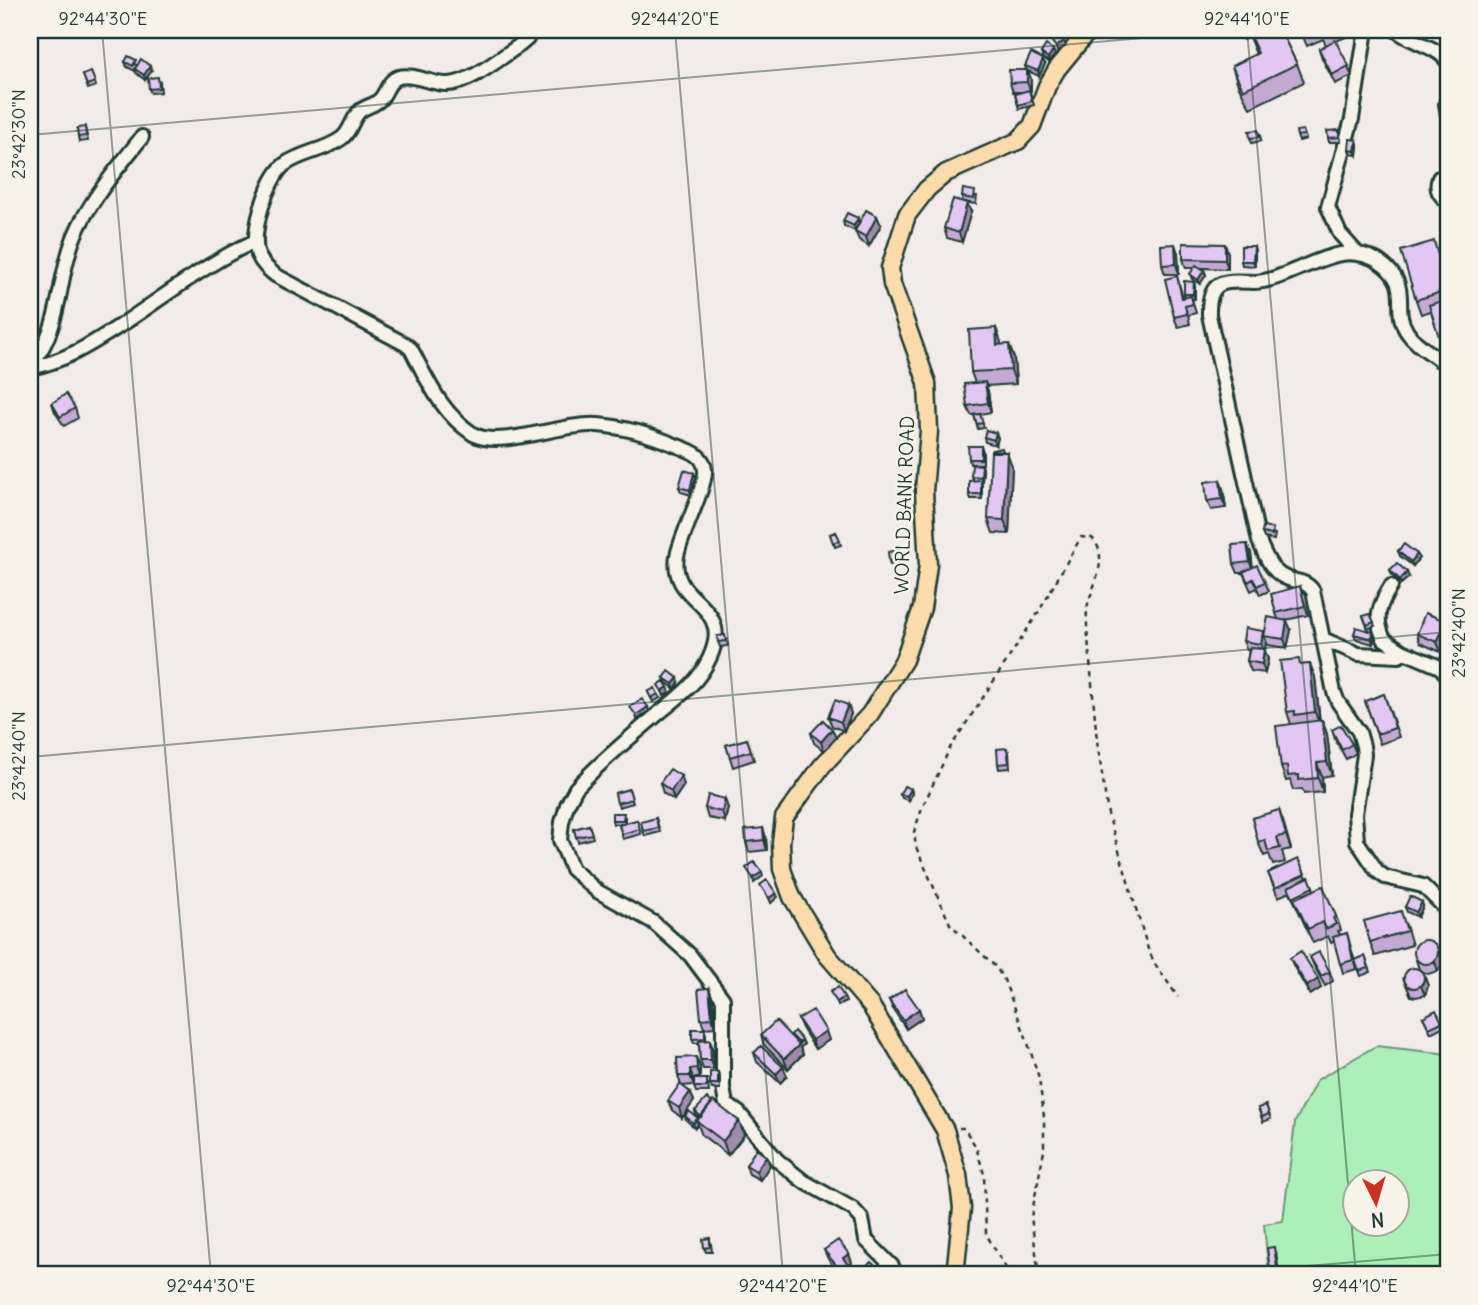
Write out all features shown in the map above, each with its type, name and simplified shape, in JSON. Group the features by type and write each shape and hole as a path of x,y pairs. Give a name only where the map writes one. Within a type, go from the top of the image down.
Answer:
{"main road":[{"name":"WORLD BANK ROAD","path":"955,1275 962,1208 958,1175 945,1130 871,1006 827,955 792,897 782,869 781,843 784,818 822,766 870,714 904,660 922,607 928,565 924,491 929,431 927,383 892,284 890,268 907,215 927,189 946,173 1018,141 1032,126 1057,68 1089,30"}],"street":[{"path":"531,30 520,45 467,80 444,85 398,77 389,84 375,104 359,111 342,138 285,164 276,174 257,226 258,254 264,266 275,275 411,349 436,398 474,434 489,439 506,438 575,426 597,425 658,438 695,453 702,459 705,475 686,525 677,556 677,571 687,593 710,615 715,626 713,648 692,685 576,788 567,805 560,840 572,869 597,891 653,922 690,955 723,999 723,1088 726,1104 739,1112 777,1160 803,1181 853,1209 862,1219 866,1240 892,1266 896,1275"},
{"path":"1357,253 1340,234 1328,207 1355,107 1366,30"},
{"path":"1396,30 1436,51 1448,62"},
{"path":"1448,96 1448,116"},
{"path":"30,367 43,350 51,329 66,261 75,235 93,200 142,136"},
{"path":"1448,175 1439,178 1436,185 1438,192 1448,202"},
{"path":"30,367 62,359 86,347 227,255 256,241"},
{"path":"1448,367 1409,335 1402,317 1400,287 1395,275 1371,257 1357,253 1342,254 1315,261 1263,281 1228,281 1219,284 1211,293 1209,315 1259,541 1267,560 1280,575 1303,582 1313,591 1334,692 1359,732 1363,746 1355,814 1357,841 1377,871 1385,877 1423,887 1448,911"},
{"path":"1391,586 1379,605 1378,619 1384,639 1402,651 1440,667 1448,676"},
{"path":"1323,639 1359,654 1391,657 1399,656 1402,651"}],"path":[{"path":"1039,1275 1031,1217 1044,1151 1044,1116 1039,1078 1027,1037 1004,980 996,967 950,924 916,847 914,832 922,808 950,748 1038,614 1080,537 1092,538 1099,550 1097,581 1087,609 1087,627 1097,741 1108,814 1149,949 1155,964 1178,997"},
{"path":"945,1130 964,1128 976,1147 984,1174 986,1234 1010,1275"}],"green space":[{"path":"1376,1046 1448,1054 1448,1275 1269,1275 1264,1224 1283,1221 1295,1122 1317,1080"}],"building":[{"path":"1247,30 1280,30 1297,64 1243,90 1232,66 1258,53"},
{"path":"1060,35 1064,41 1056,47 1052,42"},
{"path":"1335,40 1349,66 1332,75 1319,49"},
{"path":"1046,45 1053,50 1048,58 1041,53"},
{"path":"1031,53 1043,59 1038,71 1025,66"},
{"path":"128,56 136,60 133,66 125,62"},
{"path":"141,59 150,66 144,75 135,69"},
{"path":"1009,70 1027,70 1027,82 1010,83"},
{"path":"91,72 95,82 87,85 83,75"},
{"path":"158,77 159,88 149,89 148,78"},
{"path":"1029,90 1032,101 1018,105 1015,94"},
{"path":"85,127 86,136 78,137 77,128"},
{"path":"1258,130 1259,137 1250,138 1249,131"},
{"path":"1303,130 1304,135 1297,136 1296,131"},
{"path":"1339,130 1339,137 1328,138 1327,131"},
{"path":"1350,139 1357,140 1355,151 1349,150"},
{"path":"963,189 975,191 974,199 962,197"},
{"path":"953,199 967,203 959,233 944,228"},
{"path":"866,210 877,216 866,237 855,231"},
{"path":"847,213 858,218 854,226 843,221"},
{"path":"1434,241 1448,290 1416,300 1401,251"},
{"path":"1183,243 1225,244 1225,260 1183,259"},
{"path":"1175,244 1176,264 1162,265 1161,245"},
{"path":"1241,246 1254,246 1253,261 1241,261"},
{"path":"1196,265 1204,270 1198,280 1190,274"},
{"path":"1177,276 1182,298 1191,296 1193,304 1185,306 1187,314 1174,317 1165,279"},
{"path":"1184,281 1194,282 1193,294 1184,294"},
{"path":"1448,299 1448,340 1441,343 1429,305"},
{"path":"996,328 997,345 1009,344 1011,370 971,372 969,330"},
{"path":"985,382 988,403 967,406 964,384"},
{"path":"66,394 75,408 60,417 52,403"},
{"path":"980,414 983,423 977,424 974,415"},
{"path":"986,430 996,433 994,440 984,437"},
{"path":"968,446 981,446 981,459 969,459"},
{"path":"1002,448 1003,452 992,452 992,450"},
{"path":"991,451 1007,452 1004,520 988,519"},
{"path":"972,464 982,465 981,477 971,476"},
{"path":"684,470 694,473 690,490 679,487"},
{"path":"981,480 981,494 969,494 969,481"},
{"path":"1220,480 1222,499 1207,501 1205,482"},
{"path":"1263,527 1273,529 1272,535 1262,533"},
{"path":"836,532 840,540 833,543 830,534"},
{"path":"1247,544 1250,562 1234,564 1232,545"},
{"path":"1404,544 1417,554 1411,562 1398,551"},
{"path":"894,551 895,560 889,561 888,552"},
{"path":"1397,563 1407,572 1400,580 1390,570"},
{"path":"1257,565 1265,582 1257,586 1253,579 1248,582 1243,572"},
{"path":"1300,586 1305,606 1276,613 1271,594"},
{"path":"1425,613 1446,621 1437,642 1417,634"},
{"path":"1370,614 1374,622 1367,625 1363,616"},
{"path":"1268,617 1287,621 1284,639 1264,636"},
{"path":"1356,627 1373,632 1372,639 1354,634"},
{"path":"1245,628 1263,631 1261,644 1243,641"},
{"path":"725,635 726,641 718,642 717,636"},
{"path":"1448,638 1448,651 1442,646"},
{"path":"1250,647 1264,649 1262,664 1247,661"},
{"path":"1299,659 1300,665 1310,664 1315,712 1295,715 1295,711 1287,712 1280,661"},
{"path":"669,671 678,678 673,684 664,678"},
{"path":"664,681 668,687 662,691 658,685"},
{"path":"655,688 658,694 651,698 648,692"},
{"path":"1384,694 1395,728 1377,734 1365,701"},
{"path":"642,699 648,707 636,715 630,707"},
{"path":"835,700 848,705 841,722 828,717"},
{"path":"823,720 832,729 821,742 811,733"},
{"path":"1322,720 1327,762 1317,763 1318,778 1299,780 1299,775 1288,776 1287,766 1281,767 1276,726"},
{"path":"1341,725 1352,744 1342,750 1332,730"},
{"path":"747,739 751,751 730,757 726,745"},
{"path":"1007,748 1009,763 998,764 997,749"},
{"path":"670,769 681,776 671,791 660,783"},
{"path":"904,786 911,789 907,796 900,794"},
{"path":"629,789 632,799 617,803 615,793"},
{"path":"708,795 725,799 722,812 705,808"},
{"path":"1279,810 1286,835 1277,837 1280,848 1268,851 1265,840 1258,842 1252,818"},
{"path":"612,813 624,813 623,820 612,820"},
{"path":"656,818 658,828 643,831 641,822"},
{"path":"637,820 640,829 622,834 619,825"},
{"path":"589,825 592,834 576,837 574,829"},
{"path":"763,828 764,840 746,842 745,830"},
{"path":"1298,859 1305,874 1275,888 1268,873"},
{"path":"754,862 762,872 753,878 746,868"},
{"path":"1309,877 1313,887 1293,897 1288,887"},
{"path":"767,880 776,893 769,898 760,885"},
{"path":"1323,886 1336,916 1333,918 1336,924 1326,929 1323,922 1308,929 1294,899"},
{"path":"1410,896 1422,902 1416,912 1405,907"},
{"path":"1401,911 1407,931 1370,942 1364,921"},
{"path":"1347,933 1353,960 1340,964 1333,937"},
{"path":"1426,940 1435,943 1438,952 1435,961 1426,964 1417,961 1414,952 1417,943"},
{"path":"1301,951 1318,979 1307,986 1290,958"},
{"path":"1319,952 1330,972 1321,976 1310,957"},
{"path":"1365,956 1369,968 1359,971 1355,960"},
{"path":"1414,968 1421,971 1424,978 1421,985 1414,988 1407,985 1404,978 1407,971"},
{"path":"838,987 844,997 837,1002 830,992"},
{"path":"709,988 712,1018 701,1019 698,989"},
{"path":"905,989 919,1009 903,1020 889,1000"},
{"path":"1448,1001 1448,1016 1443,1013"},
{"path":"813,1010 826,1031 812,1040 798,1019"},
{"path":"1436,1010 1442,1022 1429,1028 1423,1017"},
{"path":"776,1021 799,1045 784,1059 761,1035"},
{"path":"692,1029 705,1029 705,1038 692,1039"},
{"path":"794,1031 802,1040 799,1043 791,1035"},
{"path":"710,1040 711,1060 700,1060 699,1041"},
{"path":"761,1046 783,1067 776,1074 754,1053"},
{"path":"696,1057 697,1068 690,1069 690,1076 678,1076 677,1058"},
{"path":"710,1072 718,1072 718,1084 710,1084"},
{"path":"694,1079 707,1079 707,1087 694,1087"},
{"path":"680,1084 690,1092 679,1108 668,1101"},
{"path":"707,1098 712,1103 701,1117 695,1111"},
{"path":"713,1101 739,1121 723,1141 697,1121"},
{"path":"1266,1105 1269,1114 1262,1117 1258,1108"},
{"path":"689,1111 698,1118 693,1123 685,1116"},
{"path":"756,1149 766,1156 756,1171 746,1165"},
{"path":"710,1238 710,1247 704,1248 703,1239"},
{"path":"838,1240 849,1254 843,1258 848,1265 840,1270 824,1250"},
{"path":"1274,1247 1277,1268 1270,1269 1267,1248"},
{"path":"871,1262 881,1271 877,1275 869,1275 864,1269"}]}
